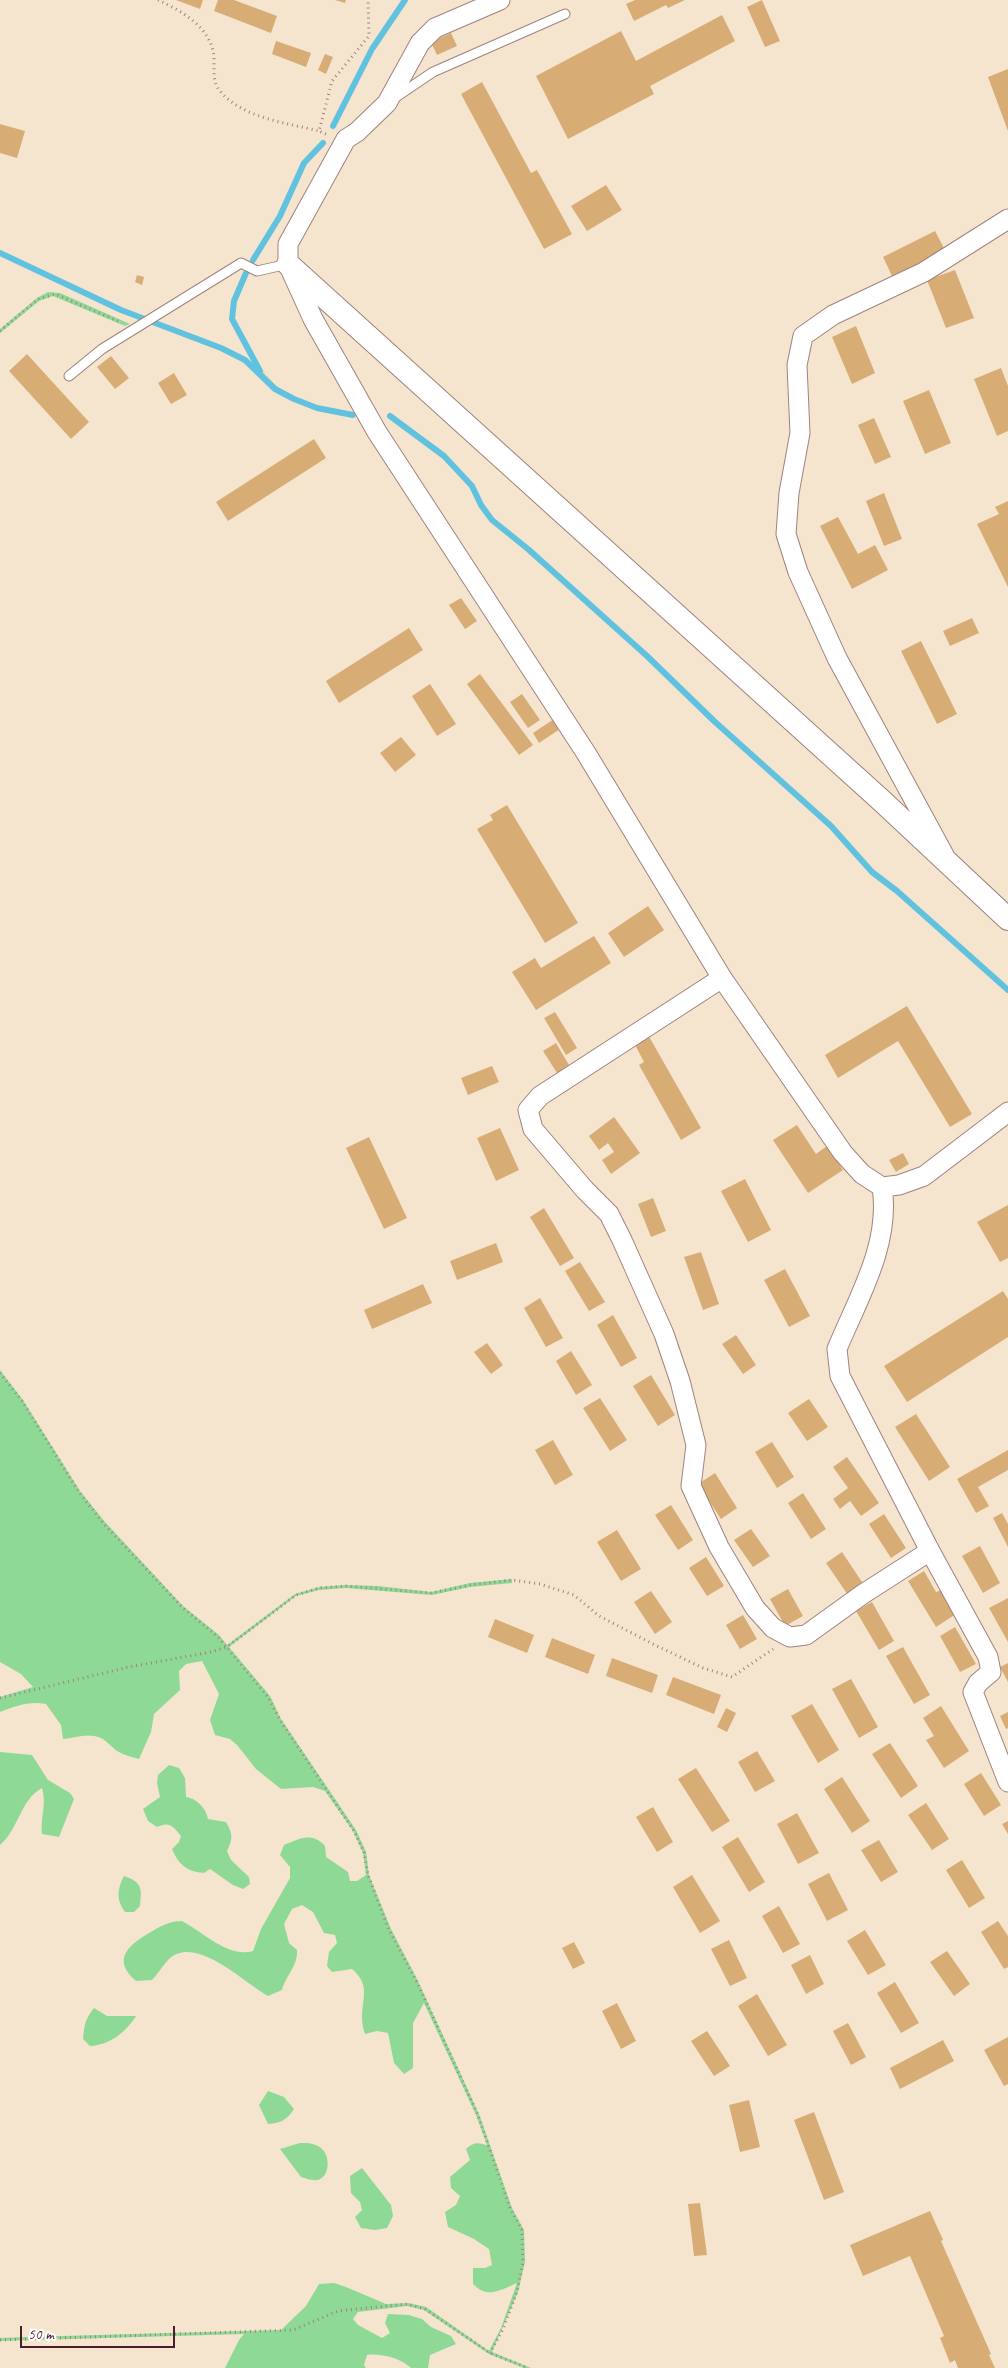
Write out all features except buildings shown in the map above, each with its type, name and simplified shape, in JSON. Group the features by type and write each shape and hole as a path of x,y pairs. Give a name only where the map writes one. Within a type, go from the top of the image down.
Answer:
{"street":[{"path":"500,0 435,28 420,43 387,103 357,132 346,139 288,244 288,264 313,319 377,432 586,754 722,978 843,1153 862,1174 882,1187 899,1185 924,1176 1008,1112"},
{"path":"948,863 837,658 798,572 786,534 789,493 800,433 797,365 803,336 833,315 924,272 1008,220"},
{"path":"288,264 1008,919"},
{"path":"722,978 540,1096 528,1110 533,1129 585,1190 609,1214 664,1334 680,1381 696,1445 691,1486 718,1547 755,1608 773,1628 790,1637 806,1635 863,1594 930,1551"},
{"path":"882,1187 885,1205 872,1268 837,1349 840,1376 930,1551 988,1657 991,1672 978,1683 973,1692 1008,1782"}],"lane":[{"path":"387,103 433,72 565,14"},
{"path":"69,376 102,350 241,263 258,271 288,264"}],"path":[{"path":"158,0 194,21 205,31 211,42 214,61 213,74 218,90 232,103 252,113 346,139"},
{"path":"319,131 332,81 369,36 368,0"},
{"path":"0,331 38,299 55,294 136,329"},
{"path":"0,1372 22,1401 79,1492 104,1523 154,1579 227,1647 268,1696 280,1720 354,1831 364,1852 368,1875 389,1930 417,1982 478,2114 510,2208 522,2230 523,2262 517,2292 503,2328 490,2353"},
{"path":"0,1698 129,1667 211,1652 227,1647 296,1595 319,1588 346,1586 432,1593 470,1585 512,1580 540,1584 574,1595 599,1616 703,1668 732,1677 790,1637"},
{"path":"0,2340 293,2330 338,2311 408,2304 425,2309 490,2353 528,2368"}],"green space":[{"path":"48,292 60,293 130,324 125,326 53,296 39,301 0,333 0,329 37,298"},
{"path":"0,1370 23,1400 80,1491 105,1522 183,1606 219,1635 227,1645 295,1594 319,1587 345,1585 378,1586 431,1592 470,1583 512,1579 512,1583 470,1587 432,1595 346,1588 319,1590 296,1596 229,1647 270,1696 281,1719 356,1830 366,1852 369,1875 391,1929 418,1981 479,2114 512,2208 524,2230 525,2262 518,2292 492,2352 531,2368 524,2368 489,2354 424,2310 407,2306 358,2312 353,2319 358,2325 382,2338 390,2333 385,2323 388,2314 409,2315 422,2319 431,2327 451,2336 456,2344 430,2355 428,2368 411,2368 396,2359 367,2355 364,2365 366,2368 225,2368 244,2334 0,2341 0,2338 25,2337 281,2330 306,2306 319,2284 334,2283 386,2304 408,2303 426,2307 489,2351 501,2328 517,2283 494,2292 478,2289 473,2284 473,2268 485,2268 492,2265 489,2249 474,2239 448,2227 445,2212 456,2205 460,2196 451,2188 450,2177 470,2160 466,2149 476,2143 487,2145 476,2115 424,2003 413,2023 413,2068 404,2074 394,2063 388,2033 377,2031 365,2034 362,2015 363,1984 359,1976 352,1969 332,1972 327,1966 329,1952 337,1943 335,1935 324,1933 313,1912 302,1905 292,1909 284,1924 289,1943 297,1950 296,1961 282,1990 268,1996 220,1963 192,1952 180,1953 169,1959 152,1980 136,1981 125,1966 125,1954 134,1943 168,1923 177,1921 182,1921 216,1943 234,1951 253,1951 261,1929 290,1878 290,1867 280,1855 284,1845 306,1838 316,1839 325,1846 326,1857 348,1872 350,1881 357,1881 366,1875 363,1853 353,1831 325,1791 313,1787 281,1789 256,1769 230,1739 215,1735 210,1720 219,1694 202,1661 186,1664 179,1671 180,1690 154,1714 151,1732 139,1759 117,1751 98,1737 86,1735 63,1739 61,1725 46,1704 28,1704 0,1712 0,1697 33,1687 21,1674 0,1662"},
{"path":"0,1752 32,1755 48,1780 70,1793 74,1799 59,1837 42,1834 44,1800 42,1788 29,1800 11,1831 0,1845"},
{"path":"169,1765 179,1768 185,1778 186,1797 200,1804 208,1819 226,1822 231,1836 227,1851 231,1860 249,1877 250,1884 243,1889 233,1885 210,1869 204,1873 188,1869 180,1863 172,1849 179,1842 181,1836 176,1830 170,1825 165,1824 157,1827 148,1821 143,1809 160,1797 157,1783 158,1775"},
{"path":"124,1876 140,1886 140,1906 134,1912 125,1912 120,1903 118,1894"},
{"path":"94,2008 107,2016 136,2016 117,2037 104,2043 90,2046 83,2039 83,2034 87,2019"},
{"path":"268,2091 284,2097 294,2109 289,2116 277,2123 268,2124 259,2105"},
{"path":"300,2143 315,2145 325,2153 328,2167 321,2178 313,2180 301,2177 280,2149"},
{"path":"362,2168 391,2205 393,2216 387,2228 375,2230 361,2228 355,2217 362,2210 360,2202 351,2193 350,2176"}],"sand":[{"path":"403,0 407,0 368,61 335,126 332,125 370,49"},
{"path":"322,142 324,144 305,164 281,216 255,261 252,259 278,215 303,162"},
{"path":"0,252 122,309 222,347 256,367 231,320 232,300 245,272 248,273 233,307 233,317 238,330 269,378 279,388 303,401 353,413 355,417 317,409 293,400 274,390 244,361 221,350 121,312 0,255"},
{"path":"391,414 444,454 473,486 482,505 493,519 529,548 648,655 715,720 832,825 873,871 898,890 1008,988 1008,992 897,892 871,873 830,827 713,723 646,657 491,521 471,488 455,467 422,440 389,417"}],"waterway":[{"path":"333,126 372,49 405,0"},
{"path":"253,260 280,216 304,163 323,143"},
{"path":"0,253 121,310 221,348 245,360 275,389 294,399 317,408 353,415"},
{"path":"246,273 234,301 232,319 260,371"},
{"path":"390,416 444,456 472,486 481,505 492,520 528,549 647,656 714,721 831,826 872,872 897,891 1008,990"}]}
